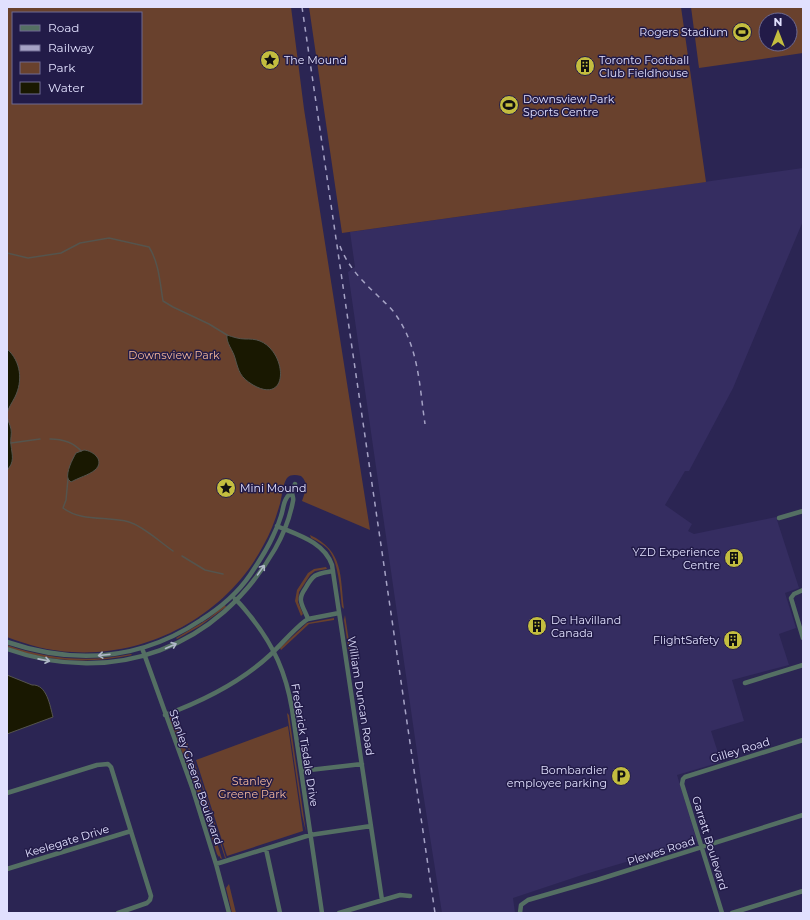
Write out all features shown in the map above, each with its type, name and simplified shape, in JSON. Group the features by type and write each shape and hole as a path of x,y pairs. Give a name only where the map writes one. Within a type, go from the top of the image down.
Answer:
{"street":[{"path":"7,642 38,651 73,656 104,656 142,648 182,632 205,618 232,596 248,577 261,557 277,526 286,498 292,492 295,484"},
{"path":"7,649 36,658 73,664 100,664 144,656 185,640 211,622 237,601 264,566 275,549 284,529 294,500 292,492"},
{"path":"779,518 803,511"},
{"name":"William Duncan Road","path":"277,526 318,545 331,560 382,900"},
{"path":"308,619 301,601 304,591 314,575 333,571"},
{"path":"803,590 792,595 792,600 803,638"},
{"name":"Frederick Tisdale Drive","path":"232,596 258,626 274,651 287,683 322,913"},
{"path":"165,715 198,702 224,689 257,666 308,619 339,613"},
{"name":"Stanley Greene Boulevard","path":"142,648 193,790 216,864 229,913"},
{"path":"745,683 803,665"},
{"name":"Gilley Road","path":"683,779 685,777 803,740"},
{"path":"7,792 97,765 108,764 112,767 148,885 150,900 147,903 118,913"},
{"path":"301,772 362,764"},
{"name":"Garratt Boulevard","path":"683,779 682,784 722,913"},
{"name":"Plewes Road","path":"520,913 520,908 528,900 597,880 803,815"},
{"path":"216,864 310,835 371,826"},
{"name":"Keelegate Drive","path":"7,869 131,831"},
{"path":"266,849 280,913"},
{"path":"732,913 803,891"},
{"path":"339,913 400,895 410,896"}],"shaded area":[{"path":"803,168 803,221 733,388 689,471 685,471 665,505 692,524 688,531 694,534 776,517 799,588 785,593 796,628 779,634 789,665 732,680 744,721 711,731 721,762 677,775 697,841 582,875 513,898 515,913 442,913 421,780 348,272 355,267 350,232"}],"green space":[{"name":"Downsview Park","path":"7,7 291,7 304,109 370,530 302,501 306,488 305,482 301,476 292,475 285,481 280,504 268,537 248,571 229,592 207,611 182,627 156,639 129,647 101,652 72,652 47,649 7,637"},
{"name":"Downsview Park Sports Centre","path":"309,7 681,7 706,182 342,233"},
{"name":"Rogers Stadium","path":"691,7 803,7 803,53 699,68"},
{"path":"310,535 321,541 335,557 340,575 344,609 342,607 338,576 334,560 327,548 311,538"},
{"path":"326,567 327,569 315,571 310,575 299,592 298,602 303,614 301,616 295,601 297,590 308,573 314,569"},
{"path":"225,605 226,607 200,626 177,639 176,638 208,619"},
{"path":"345,615 353,668 351,666 344,620"},
{"path":"334,618 334,620 309,624 281,650 280,648 307,623"},
{"path":"7,645 37,654 68,658 84,659 132,655 100,660 69,660 38,656 7,647"},
{"path":"287,713 289,715 306,832 302,815"},
{"path":"175,714 209,803 226,858 201,783"},
{"path":"173,715 201,791 222,859 217,854 195,786 170,720 170,717"},
{"name":"Stanley Greene Park","path":"288,726 303,831 227,856 196,760"},
{"path":"229,884 236,913 232,913 226,888"}],"water":[{"path":"227,335 240,339 258,340 269,347 276,355 280,375 279,383 274,389 265,390 253,385 243,377 239,371"},
{"path":"7,349 12,354 18,365 20,378 18,391 7,414"},
{"path":"7,418 11,427 12,458 10,467 7,470"},
{"path":"84,450 95,454 99,460 98,467 90,473 71,482 68,479 68,476 71,462 76,453"},
{"path":"7,675 41,688 47,696 53,717 7,734"}],"waterway":[{"path":"7,253 28,258 61,253 80,243 109,238 149,247 157,266 163,301 209,324 227,335"},
{"path":"11,443 40,439"},
{"path":"50,439 67,442 74,445 81,451"},
{"path":"68,479 66,500 63,508 86,517 129,522 146,531 173,551"},
{"path":"182,556 205,570 223,574"}],"railway":[{"path":"302,7 435,913"},
{"path":"340,246 346,260 355,272 393,311 402,324 413,351 419,380 425,424"}],"place":[{"name":"Rogers Stadium","path":"742,32"},
{"name":"The Mound","path":"270,60"},
{"name":"Toronto Football Club Fieldhouse","path":"585,66"},
{"name":"Downsview Park Sports Centre","path":"509,105"},
{"name":"Mini Mound","path":"226,488"},
{"name":"YZD Experience Centre","path":"734,558"},
{"name":"De Havilland Canada","path":"537,626"},
{"name":"FlightSafety","path":"733,640"},
{"name":"Bombardier employee parking","path":"621,776"}]}
